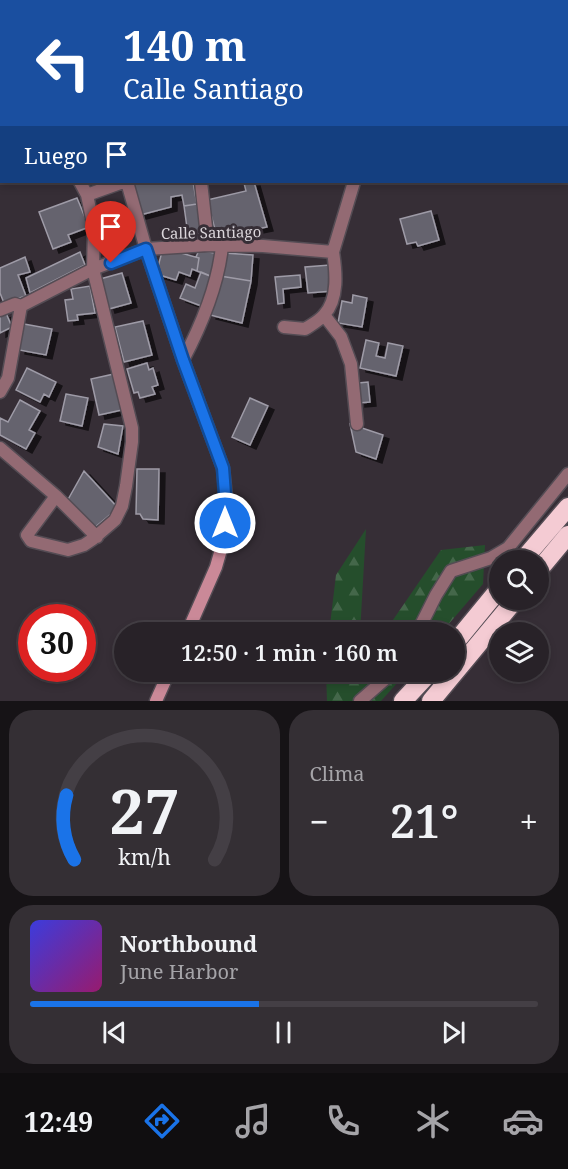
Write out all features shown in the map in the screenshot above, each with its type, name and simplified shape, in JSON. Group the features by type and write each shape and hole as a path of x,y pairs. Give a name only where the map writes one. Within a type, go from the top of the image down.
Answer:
{"highway":[{"path":"531,550 568,507"},
{"path":"549,558 568,535"},
{"path":"465,631 489,601"},
{"path":"431,701 507,610"},
{"path":"403,701 421,682"}],"street":[{"path":"56,496 27,535 31,541 68,550 84,545 97,537 115,519 122,506 132,441 132,428 93,268 94,228 87,195 81,183"},
{"path":"87,195 122,183"},
{"path":"125,183 183,360 223,468 226,507 224,539 216,567 192,622"},
{"path":"201,183 208,245"},
{"path":"284,327 305,329 324,315 332,302 336,273 333,252 354,183"},
{"name":"Calle Santiago","path":"0,310 15,304 21,306 93,268 146,249 208,245 263,246 333,252"},
{"path":"183,360 199,329 218,274 222,246"},
{"path":"0,392 8,378 21,306"},
{"path":"324,315 341,337 351,364 357,424"},
{"path":"0,448 56,496 97,537"},
{"path":"422,622 451,570 491,558 508,548 568,474"},
{"path":"156,701 165,682"},
{"path":"360,701 382,682"}],"green space":[{"path":"366,529 361,622 330,622 336,575"},
{"path":"485,545 483,584 450,622 392,622 441,550"},
{"path":"326,682 398,682 381,701 327,701"}],"building":[{"path":"132,183 193,183 197,204 184,206 182,195 171,197 171,207 140,215"},
{"path":"244,183 254,183 267,227 217,237 207,200 246,191"},
{"path":"77,198 89,227 68,235 71,242 53,249 39,212"},
{"path":"197,204 202,240 189,242 184,206"},
{"path":"431,211 439,240 418,246 416,242 407,244 400,219"},
{"path":"163,248 199,258 197,271 192,269 190,276 179,272 176,280 156,274"},
{"path":"199,250 219,254 215,278 197,271 199,258 196,257"},
{"path":"80,252 85,265 30,293 26,278"},
{"path":"224,253 253,255 251,281 220,276"},
{"path":"25,257 30,272 18,275 26,296 4,303 0,293 0,268"},
{"path":"330,265 333,291 308,293 305,267"},
{"path":"201,272 215,278 204,307 180,298 186,284 195,288"},
{"path":"122,273 131,303 109,309 100,279"},
{"path":"300,275 301,287 283,289 284,303 278,304 275,277"},
{"path":"220,276 251,281 242,323 210,315"},
{"path":"90,286 95,313 77,315 78,320 68,321 65,300 73,299 71,289"},
{"path":"353,295 367,298 362,327 338,323 342,301 352,303"},
{"path":"6,313 12,327 0,333 0,316"},
{"path":"143,321 152,355 124,362 115,327"},
{"path":"24,324 52,329 46,355 19,350"},
{"path":"366,340 379,343 376,356 385,358 388,343 403,346 396,376 360,368"},
{"path":"147,363 149,370 153,368 158,385 152,387 155,394 140,398 138,392 134,393 127,369"},
{"path":"27,368 56,382 49,397 44,394 40,402 16,390"},
{"path":"114,374 122,410 99,415 91,379"},
{"path":"368,382 370,402 359,403 358,383"},
{"path":"66,394 88,398 82,426 60,421"},
{"path":"250,398 268,406 250,445 232,437"},
{"path":"20,400 40,411 29,430 35,433 26,449 0,435 0,418 8,422"},
{"path":"104,424 123,426 118,454 98,447"},
{"path":"350,424 383,435 376,459 356,452"},
{"path":"137,469 159,469 158,520 143,519 140,514 136,514"},
{"path":"84,471 118,508 93,529 66,503"}],"route":[{"path":"111,263 146,249 183,360 223,468 225,523"}]}
